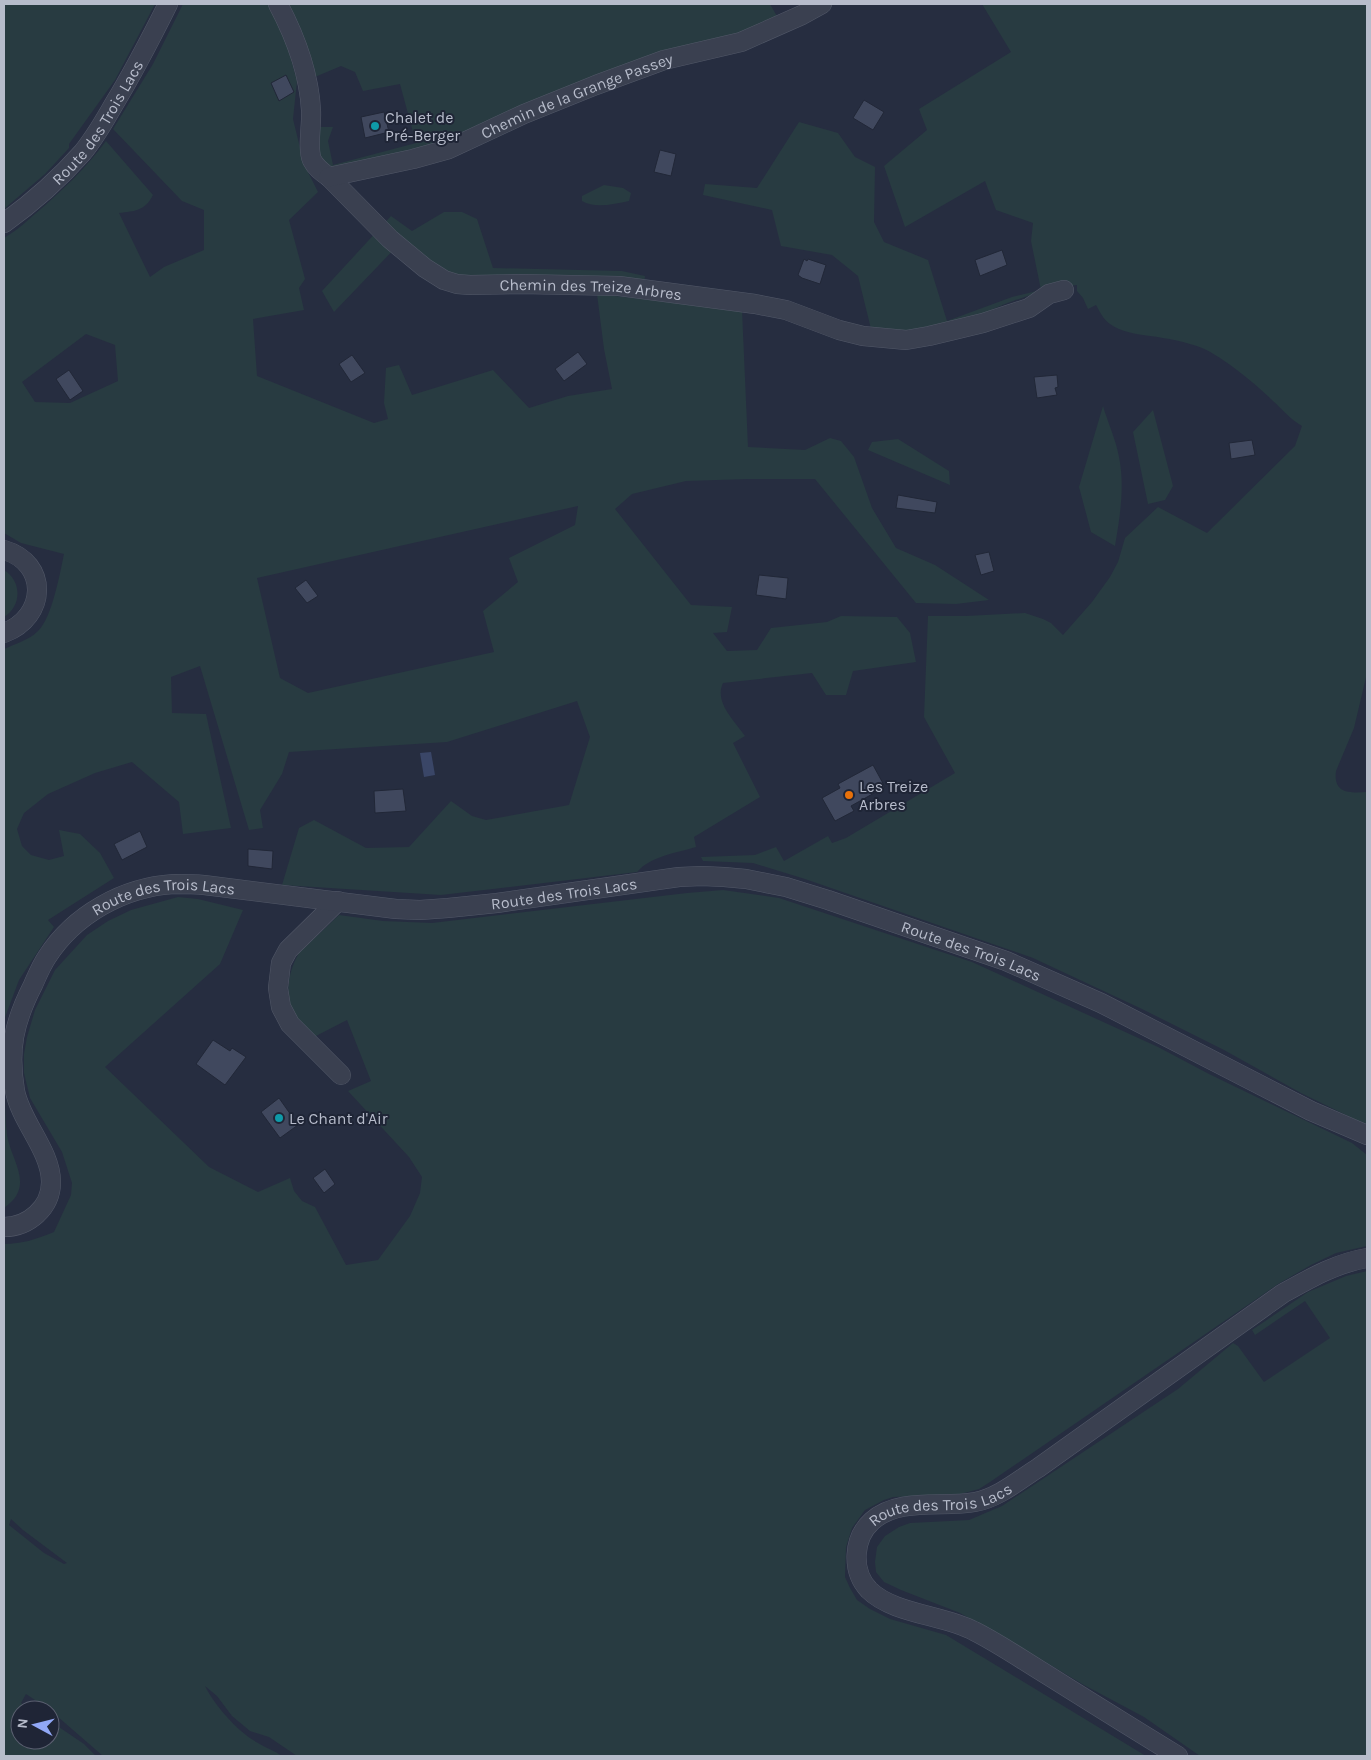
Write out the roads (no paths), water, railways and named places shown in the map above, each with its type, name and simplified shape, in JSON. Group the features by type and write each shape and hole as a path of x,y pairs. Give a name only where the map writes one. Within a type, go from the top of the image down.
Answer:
{"street":[{"name":"Route des Trois Lacs","path":"4,223 22,210 83,152 100,128 137,66 168,4"},
{"name":"Chemin des Treize Arbres","path":"278,4 297,47 306,77 311,112 310,153 313,161 318,169 390,239 425,268 444,280 470,285 619,286 755,304 786,310 839,330 890,340 906,340 929,336 984,322 1029,308 1057,292"},
{"name":"Chemin de la Grange Passey","path":"328,177 413,159 449,149 524,114 596,85 664,60 741,42 822,4"},
{"path":"4,550 14,554 26,563 36,582 37,595 33,610 28,617 17,627 4,633"},
{"name":"Route des Trois Lacs","path":"4,1227 19,1225 32,1218 45,1204 50,1190 50,1173 47,1162 31,1131 16,1094 11,1062 16,1024 46,958 64,936 87,914 103,905 138,891 173,884 204,884 396,909 420,910 497,903 679,877 724,877 766,883 828,900 1006,961 1101,1003 1302,1107 1367,1135"},
{"path":"338,902 288,950 282,963 278,988 281,1007 290,1024 342,1075"},
{"name":"Route des Trois Lacs","path":"1178,1756 972,1630 891,1604 875,1595 868,1589 857,1565 857,1551 861,1536 866,1527 880,1515 898,1508 976,1502 999,1493 1038,1468 1282,1294 1330,1269 1354,1260 1367,1258"}],"water":[{"path":"431,752 435,775 424,777 420,753"}],"place":[{"name":"Chalet de Pré-Berger","path":"375,126"},
{"name":"Les Treize Arbres","path":"849,795"},
{"name":"Le Chant d'Air","path":"279,1118"}]}
